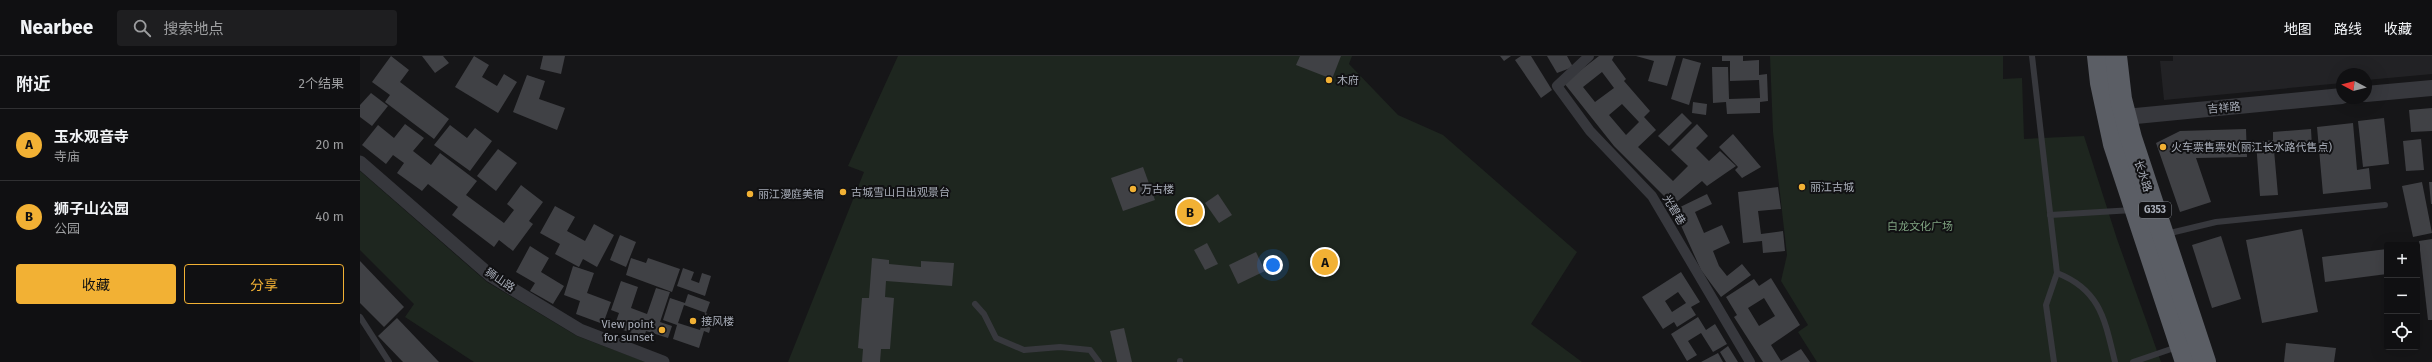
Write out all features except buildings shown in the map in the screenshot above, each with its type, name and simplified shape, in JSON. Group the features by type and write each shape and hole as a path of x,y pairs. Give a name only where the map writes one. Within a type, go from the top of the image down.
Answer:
{"highway":[{"name":"长水路","path":"2098,56 2116,118 2136,210 2183,354"},
{"name":"长水路","path":"2116,56 2116,118 2163,235 2205,362"}],"street":[{"name":"光碧巷","path":"1589,56 1557,86 1590,131 1652,196 1750,362"},
{"path":"2372,93 2432,88"},
{"name":"吉祥路","path":"2116,118 2336,97"},
{"name":"狮山路","path":"360,162 491,276 580,330 664,362"}],"lane":[{"path":"2032,56 2057,273 2046,305 2054,362"},
{"path":"2163,235 2216,222 2385,205"},
{"path":"2050,215 2136,210"},
{"path":"2057,273 2079,284 2093,298 2105,318 2115,362"},
{"path":"975,304 984,314 996,338 1024,350 1060,347 1090,350 1099,362"},
{"path":"360,317 389,362"},
{"path":"2133,362 2183,354"}],"shaded area":[{"path":"2173,56 2432,56 2432,74 2372,79 2372,68 2336,68 2336,84 2164,100 2160,61 2173,61"}],"green space":[{"path":"898,56 1352,56 1349,64 1398,115 1443,135 1577,252 1531,324 1582,362 788,362 864,172 848,166"},
{"name":"白龙文化广场","path":"1770,56 2003,56 2003,79 2022,78 2024,139 2084,136 2117,239 2161,362 1817,362 1798,332 1808,325 1781,281 1787,255 1773,132"},
{"path":"360,171 487,282 577,336 646,362 474,362 405,317 414,304 360,250"}],"place":[{"name":"木府","path":"1329,80"},
{"name":"火车票售票处(丽江长水路代售点)","path":"2163,147"},
{"name":"丽江古城","path":"1802,187"},
{"name":"万古楼","path":"1133,189"},
{"name":"古城雪山日出观景台","path":"843,192"},
{"name":"丽江漫庭美宿","path":"750,194"},
{"name":"狮子山公园","path":"1190,212"},
{"name":"玉水观音寺","path":"1325,262"},
{"name":"接风楼","path":"693,321"},
{"name":"View point for sunset","path":"662,330"}]}
